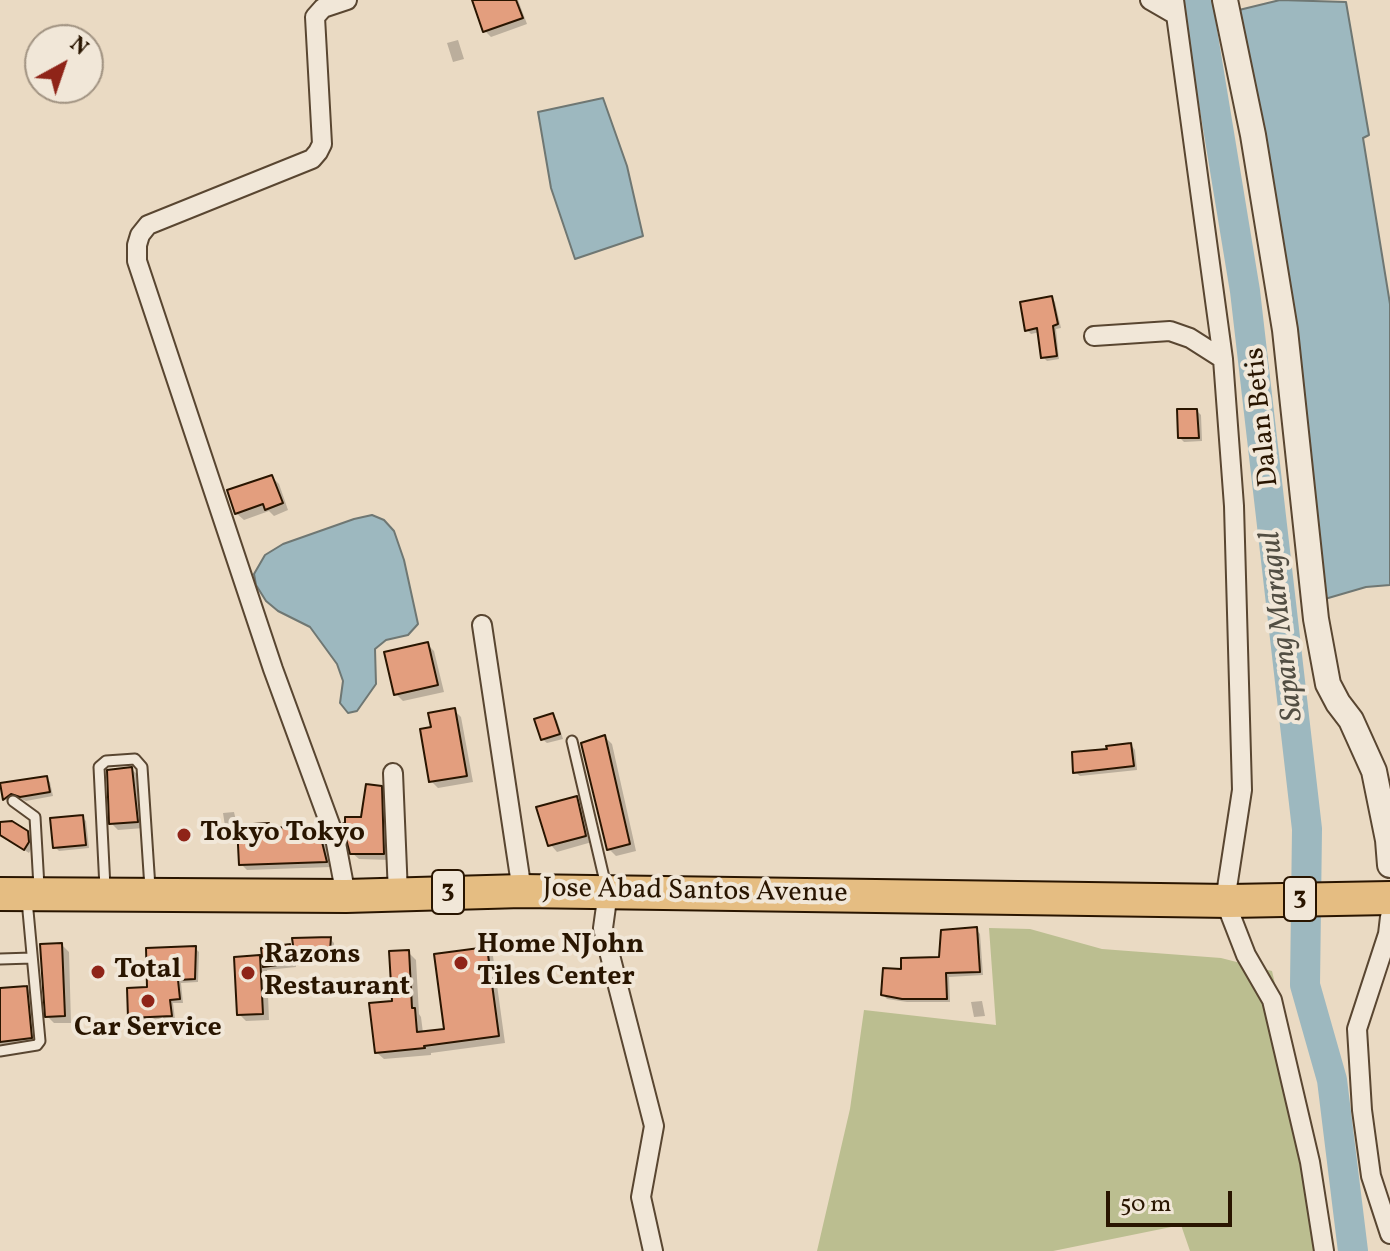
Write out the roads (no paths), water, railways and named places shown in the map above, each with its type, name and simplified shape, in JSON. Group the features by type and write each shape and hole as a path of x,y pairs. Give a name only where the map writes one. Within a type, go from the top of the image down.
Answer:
{"highway":[{"name":"Jose Abad Santos Avenue","path":"22,895 346,896 522,891 1383,904"}],"street":[{"path":"346,896 335,838 248,593 137,261 137,245 148,225 312,159 322,144 315,17 323,8 347,0"},
{"path":"1150,0 1175,7 1223,359 1234,506 1242,790 1228,901 1246,955 1272,1000 1310,1162 1324,1251"},
{"name":"Dalan Betis","path":"1225,0 1253,135 1285,330 1316,619 1328,684 1351,720 1374,771 1390,865"},
{"path":"1094,336 1170,331 1190,338 1223,359"},
{"path":"482,625 522,891"},
{"path":"393,773 398,894"},
{"path":"608,892 603,928 654,1126 641,1197 653,1251"},
{"path":"1383,904 1388,934 1357,1029 1362,1110 1371,1176 1390,1234"}],"lane":[{"path":"572,741 608,892"},
{"path":"106,895 99,767 106,761 135,759 142,767 150,895"},
{"path":"0,1051 39,1043 32,958 22,895 35,817 13,801"},
{"path":"0,959 32,958"}],"water":[{"path":"1280,0 1346,2 1369,135 1363,138 1390,304 1390,585 1366,587 1318,601 1239,10"},
{"path":"603,98 627,166 643,236 575,259 551,188 538,112"},
{"path":"372,515 384,520 394,531 404,560 418,624 408,635 386,640 375,649 376,684 357,711 348,713 340,703 343,681 337,664 310,627 278,611 266,601 256,585 254,574 265,555 283,544"}],"waterway":[{"name":"Sapang Maragul","path":"1197,0 1245,291 1307,829 1305,985 1332,1080 1353,1251"}],"place":[{"name":"Tokyo Tokyo","path":"184,835"},
{"name":"Home NJohn Tiles Center","path":"461,963"},
{"name":"Total","path":"98,972"},
{"name":"Razons Restaurant","path":"248,973"},
{"name":"Car Service","path":"148,1001"}]}
